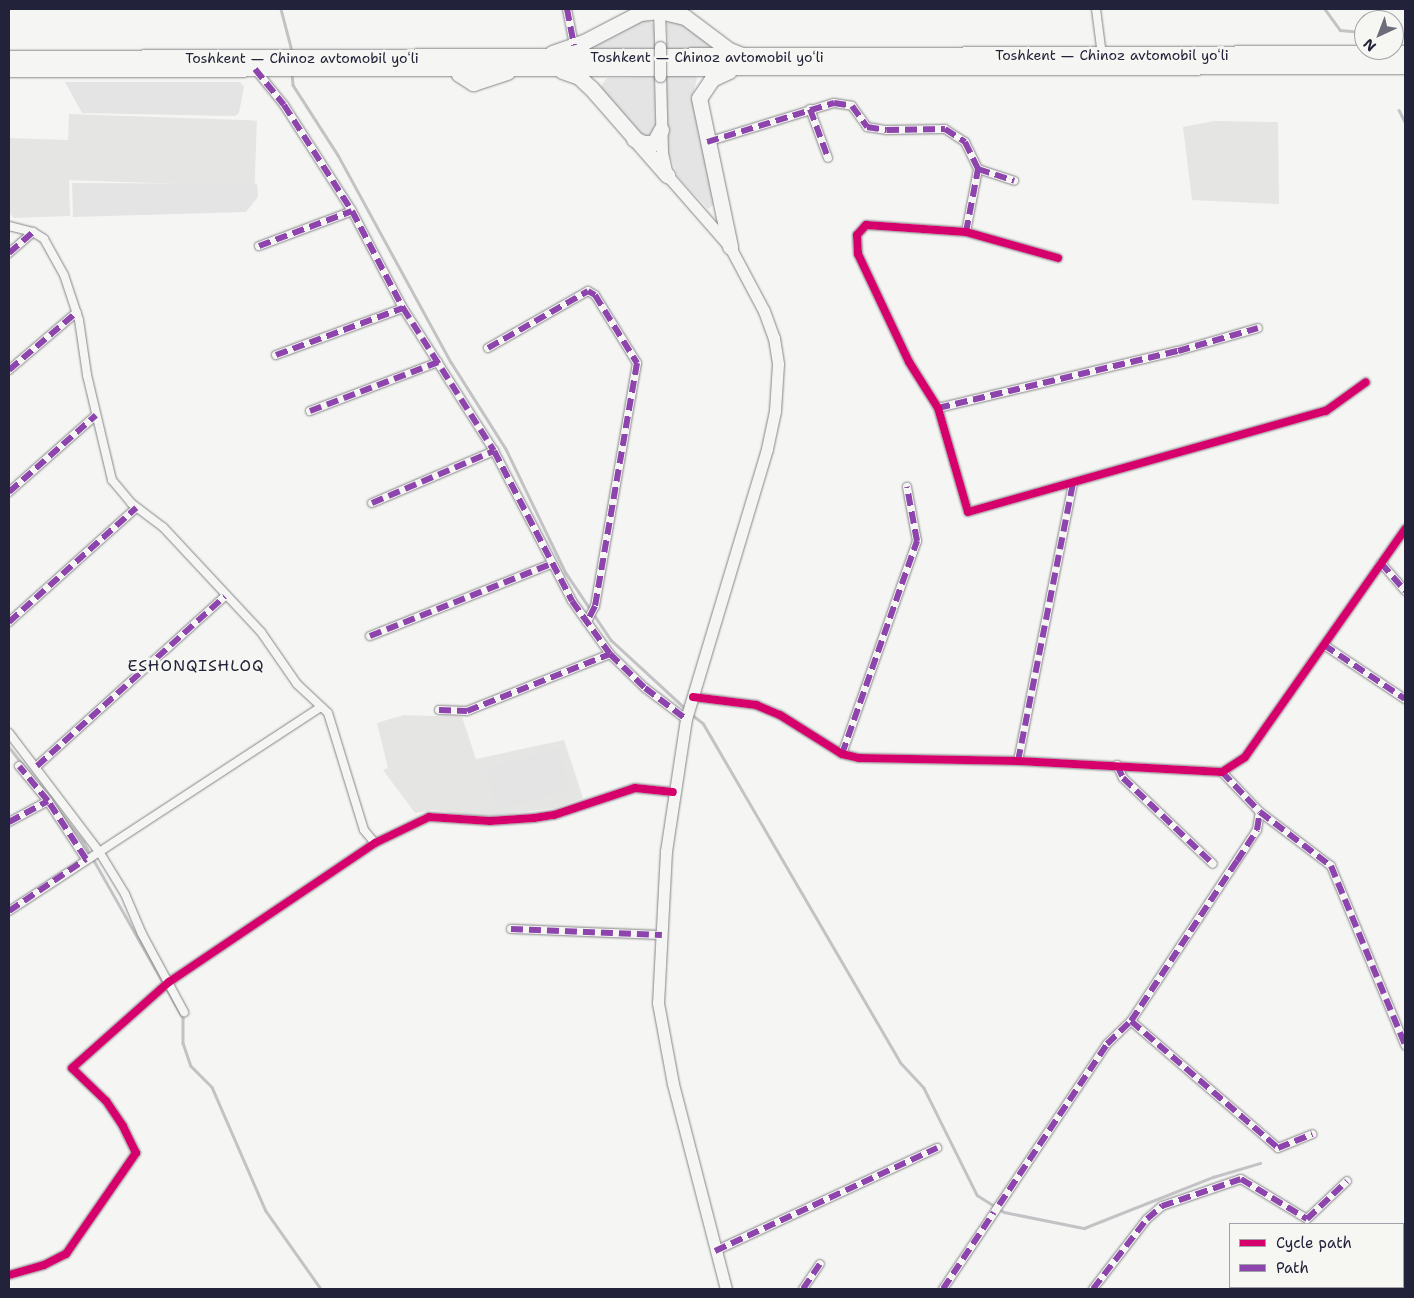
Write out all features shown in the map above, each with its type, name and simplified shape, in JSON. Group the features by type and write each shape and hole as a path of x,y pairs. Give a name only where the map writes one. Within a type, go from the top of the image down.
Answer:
{"highway":[{"path":"536,57 574,45 640,14 659,10 684,17 729,50 742,63 717,76 701,92 707,142 730,247"},
{"name":"Toshkent — Chinoz avtomobil yoʻli","path":"460,63 464,80 477,83 519,68 1102,55 1405,53"},
{"name":"Toshkent — Chinoz avtomobil yoʻli","path":"9,69 306,63 460,63 536,57 742,63"},
{"name":"Toshkent — Chinoz avtomobil yoʻli","path":"9,58 263,65"},
{"name":"Toshkent — Chinoz avtomobil yoʻli","path":"815,62 1405,66"},
{"path":"554,68 579,77 604,101 634,139 667,175"},
{"path":"634,139 644,144 654,142 661,130"}],"main road":[{"path":"659,10 662,152 667,175 730,247 771,328 778,364 777,395 767,449 686,719 673,792 658,1003 664,1043 726,1289"}],"street":[{"path":"566,9 574,45"},
{"path":"1096,9 1102,55"},
{"path":"263,65 284,105 352,211 403,308 494,451 551,564 587,622 610,654 645,688 686,719"},
{"path":"707,142 834,103 852,106 867,126 887,130 945,130 965,142 978,168 966,232"},
{"path":"810,109 828,158"},
{"path":"978,168 1014,181"},
{"path":"259,246 352,211"},
{"path":"1058,258 966,232 866,225 857,235 858,254 909,362 938,408 968,512 1326,412 1366,382"},
{"path":"9,226 33,232 44,239 64,274 76,312 96,415 112,480 136,508 163,527 225,596 262,632 286,670 319,708 328,713 333,724 364,830 375,843"},
{"path":"9,253 33,232"},
{"path":"488,348 588,291 595,295 637,363 595,606 587,622"},
{"path":"276,356 403,308"},
{"path":"9,370 76,312"},
{"path":"938,408 1178,351 1258,328"},
{"path":"310,411 438,362"},
{"path":"9,492 96,415"},
{"path":"372,503 494,451"},
{"path":"1018,761 1073,482"},
{"path":"842,754 917,541 907,487"},
{"path":"9,622 136,508"},
{"path":"692,701 756,705 780,715 842,754 859,758 1018,761 1222,772 1245,757 1405,530"},
{"path":"370,636 551,564"},
{"path":"1381,564 1405,591"},
{"path":"37,766 225,596"},
{"path":"1324,645 1405,699"},
{"path":"439,710 467,710 610,654"},
{"path":"9,911 319,708"},
{"path":"9,733 37,766 100,853 184,1012"},
{"path":"1117,765 1123,778 1213,864"},
{"path":"18,766 48,801 86,859"},
{"path":"1222,772 1260,812 1331,866 1405,1045"},
{"path":"9,1275 44,1265 66,1254 136,1153 123,1126 106,1101 72,1068 169,982 375,843 429,817 490,821 534,818 554,815 635,788 673,792"},
{"path":"9,822 48,801"},
{"path":"943,1289 1107,1044 1131,1021 1257,830 1260,812"},
{"path":"511,929 662,935"},
{"path":"1131,1021 1278,1148 1312,1134"},
{"path":"715,1251 937,1148"},
{"path":"1093,1289 1147,1219 1162,1206 1241,1179 1307,1219 1347,1181"},
{"path":"803,1289 820,1264"}],"shaded area":[{"path":"671,19 676,19 710,45 708,49 668,49 667,24"},
{"path":"649,20 656,27 654,48 600,49 593,44 635,22"},
{"path":"693,74 697,78 693,95 714,204 708,209 678,177 667,148 667,75"},
{"path":"654,77 656,129 645,139 601,92 601,86 607,78"},
{"path":"65,82 240,82 244,87 239,113 235,116 82,113"},
{"path":"69,114 257,121 255,187 67,180"},
{"path":"1214,121 1278,122 1279,204 1192,200 1183,127"},
{"path":"9,138 68,140 70,216 14,218 9,213"},
{"path":"72,183 257,184 258,197 246,212 73,217"},
{"path":"404,715 462,717 476,759 564,740 583,798 555,808 483,817 433,810 415,813 383,770 388,768 377,723"},
{"path":"558,748 570,789 498,810 486,769"}],"waterway":[{"path":"281,9 292,51"},
{"path":"1325,9 1340,30 1354,31"},
{"path":"292,73 293,85 338,155 451,362 506,449 566,573 611,640 686,709"},
{"path":"1399,110 1405,122"},
{"path":"690,713 703,723 901,1063 924,1088 977,1195 1004,1212 1084,1228 1213,1177 1260,1163"},
{"path":"9,747 83,841 183,1018 183,1043 191,1066 212,1087 266,1211 321,1289"}],"marked path":[{"path":"567,9 574,45"},
{"path":"255,69 284,105 352,211 403,308 494,451 572,601 610,654 645,688 686,719"},
{"path":"707,142 834,103 852,106 867,127 887,130 945,129 965,142 978,169 1014,181"},
{"path":"810,109 828,158"},
{"path":"966,232 978,169"},
{"path":"259,246 352,211"},
{"path":"9,253 33,232"},
{"path":"488,348 588,291 595,295 637,363 595,606 587,622"},
{"path":"276,355 403,308"},
{"path":"9,370 77,312"},
{"path":"938,408 1178,351 1258,328"},
{"path":"310,411 438,362"},
{"path":"9,492 96,415"},
{"path":"372,503 494,451"},
{"path":"1018,761 1073,482"},
{"path":"842,754 917,541 907,487"},
{"path":"9,622 136,508"},
{"path":"1381,563 1405,591"},
{"path":"370,636 551,564"},
{"path":"37,766 225,596"},
{"path":"1324,645 1405,699"},
{"path":"439,710 467,711 610,654"},
{"path":"1117,765 1123,778 1213,864"},
{"path":"9,911 86,859 48,801 19,766"},
{"path":"1222,772 1260,812 1331,866 1405,1045"},
{"path":"9,822 48,801"},
{"path":"999,1205 1107,1044 1131,1021 1257,830 1260,812"},
{"path":"511,929 662,935"},
{"path":"1131,1021 1278,1148 1312,1134"},
{"path":"715,1251 937,1148"},
{"path":"1093,1289 1147,1219 1162,1206 1241,1179 1307,1219 1347,1181"},
{"path":"943,1289 994,1212"},
{"path":"803,1289 820,1264"}],"cycle path":[{"path":"1058,258 966,232 866,225 857,235 858,254 909,362 938,408 968,512 1326,411 1366,382"},
{"path":"693,697 756,705 780,715 842,754 859,758 1018,761 1222,772 1245,757 1405,529"},
{"path":"9,1275 44,1265 66,1254 136,1153 123,1126 106,1101 72,1068 169,982 375,843 429,817 490,821 534,818 554,815 635,788 673,792"}],"district":[{"name":"ESHONQISHLOQ","path":"196,666"}]}
